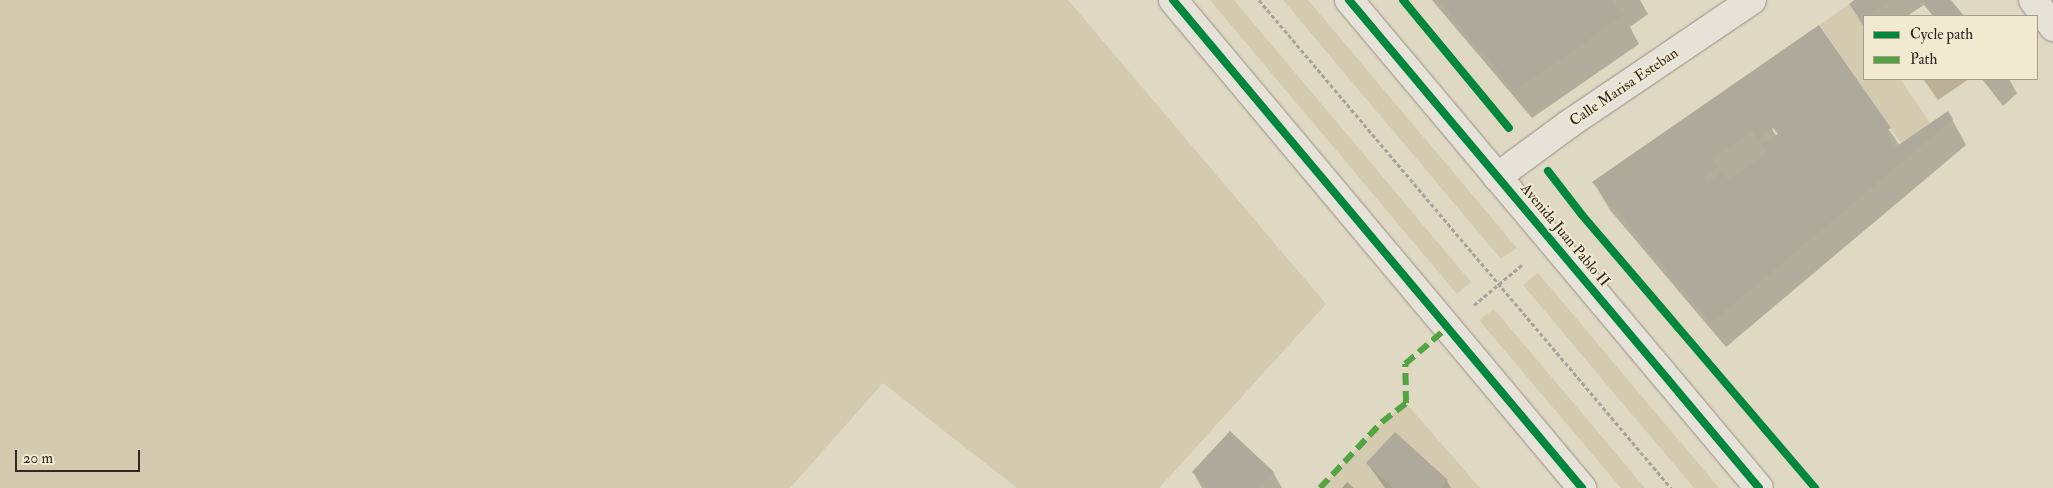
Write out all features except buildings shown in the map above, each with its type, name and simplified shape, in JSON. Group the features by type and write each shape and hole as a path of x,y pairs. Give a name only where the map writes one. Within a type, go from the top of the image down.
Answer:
{"street":[{"path":"1173,0 1582,488"},
{"name":"Avenida Juan Pablo II","path":"1349,0 1759,488"},
{"name":"Calle Marisa Esteban","path":"1497,177 1569,124 1752,0"},
{"path":"2033,0 2053,27"}],"path":[{"path":"1259,0 1670,488"},
{"path":"1472,306 1525,262"}],"shaded area":[{"path":"0,0 1068,0 1326,304 1159,488 1017,488 883,383 790,488 0,488"},
{"path":"1210,0 1234,0 1471,282 1457,294"},
{"path":"1283,0 1308,0 1517,248 1501,259"},
{"path":"1849,4 1863,25 1863,80 1901,80 1930,123 1901,143 1820,25"},
{"path":"1924,80 1968,80 1938,100"},
{"path":"1538,273 1719,488 1694,488 1523,285"},
{"path":"1494,309 1645,488 1621,488 1479,320"},
{"path":"1406,403 1480,488 1320,488 1382,422"}],"marked path":[{"path":"1320,488 1382,422 1406,403 1405,364 1448,327"}],"cycle path":[{"path":"1173,0 1582,488"},
{"path":"1349,0 1759,488"},
{"path":"1403,0 1509,128"},
{"path":"1548,171 1582,215 1815,488"}]}
